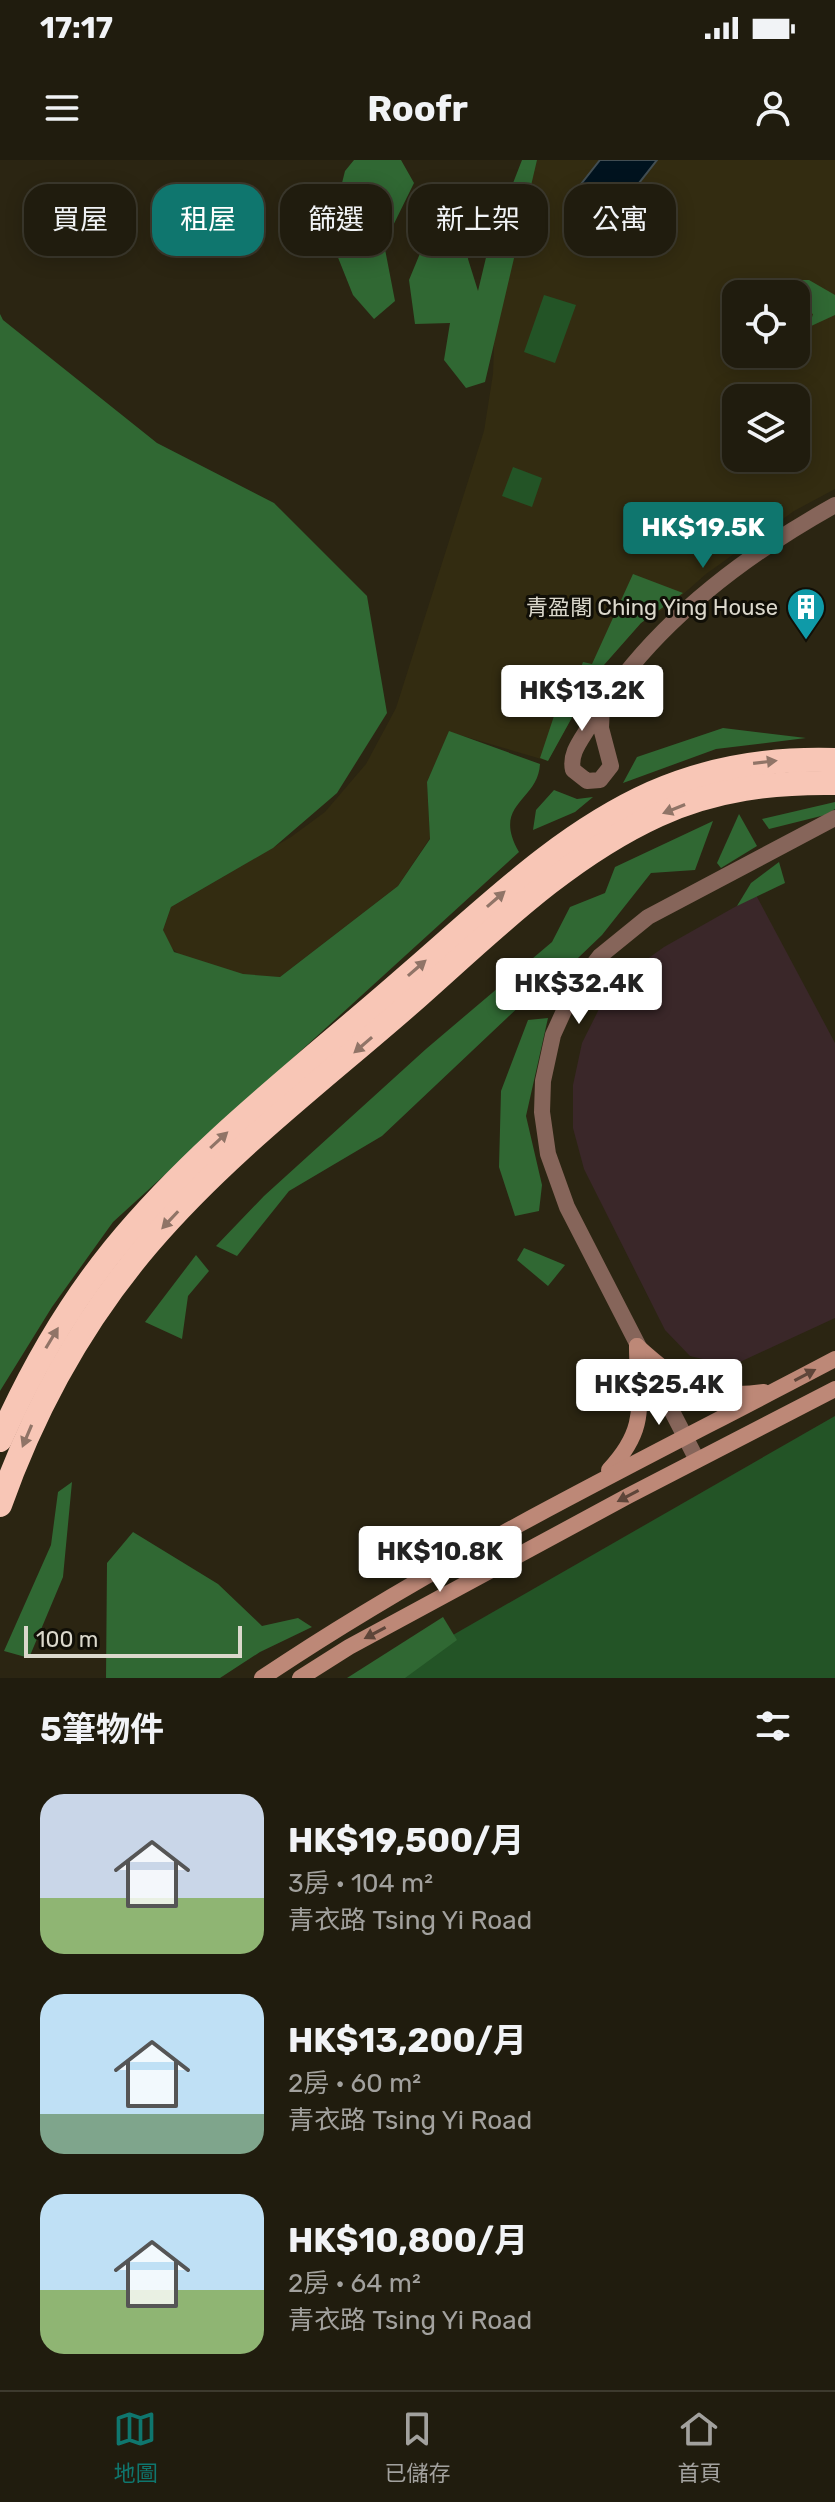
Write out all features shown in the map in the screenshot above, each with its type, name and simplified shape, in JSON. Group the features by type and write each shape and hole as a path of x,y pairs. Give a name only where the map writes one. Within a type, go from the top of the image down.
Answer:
{"highway":[{"path":"0,1440 60,1324 114,1248 188,1169 532,869 599,821 653,792 746,764 835,760"},
{"path":"0,1505 35,1418 77,1340 149,1243 229,1163 527,902 608,842 685,804 748,787 835,783"}],"main road":[{"path":"637,1346 672,1375 700,1390 732,1396 774,1391"},
{"path":"600,1480 627,1451 639,1424 637,1346"},
{"path":"262,1678 324,1636 600,1480 835,1359"},
{"path":"300,1678 349,1647 835,1389"}],"street":[{"path":"602,704 642,655 711,589 776,539 835,505"},
{"path":"697,1460 567,1207 548,1154 542,1112 543,1081 553,1035 573,991 600,956 648,917 835,818"}],"shaded area":[{"path":"531,160 835,160 835,489 794,511 706,574 672,604 641,623 596,674 548,761 449,732 427,782 430,838 398,886 280,977 243,975 181,956 168,945 163,930 171,907 291,837 325,812 366,764 396,708 484,431 493,374 495,315 509,256 548,256 548,184 525,184"},
{"path":"756,895 835,1043 835,1318 742,1361 724,1364 690,1356 665,1330 584,1169 573,1128 573,1085 582,1043 601,1005 629,972 664,947"}],"green space":[{"path":"354,160 401,160 414,183 408,184 408,195 392,228 392,184 342,184 345,171"},
{"path":"522,160 537,160 531,184 513,184"},
{"path":"337,256 386,256 395,301 374,319 353,295"},
{"path":"419,256 468,256 478,291 486,256 515,256 485,382 466,388 444,360 450,323 415,324 409,280"},
{"path":"810,281 835,295 835,315 810,327 813,314 810,313"},
{"path":"544,295 576,305 555,363 524,352"},
{"path":"0,314 3,320 157,443 274,503 367,596 387,713 337,793 273,848 171,907 163,930 174,952 243,974 280,977 398,886 430,839 427,782 449,731 540,764 532,787 518,804 510,823 519,852 113,1222 52,1307 0,1391"},
{"path":"513,467 542,478 532,507 502,496"},
{"path":"633,574 683,593 641,623 596,674 548,761 540,758 557,707 566,709 583,662 592,664"},
{"path":"723,728 806,738 716,749 623,783 637,757"},
{"path":"554,790 577,799 593,797 575,812 533,830 536,810"},
{"path":"835,802 835,809 825,815 769,829 762,819"},
{"path":"739,814 757,846 721,868 717,863"},
{"path":"713,821 695,870 651,873 602,935 555,980 526,1000 382,1136 289,1191 237,1256 216,1246 264,1196 426,1049 552,942 570,907 605,893 615,867"},
{"path":"779,862 785,883 737,906 751,883"},
{"path":"548,1018 526,1116 542,1185 539,1211 515,1216 499,1167 501,1091 528,1020"},
{"path":"524,1248 565,1265 548,1286 517,1260"},
{"path":"196,1255 209,1271 188,1296 182,1339 145,1322"},
{"path":"835,1416 835,1678 378,1678"},
{"path":"72,1482 63,1577 29,1658 4,1651 51,1545 58,1492"},
{"path":"133,1532 218,1584 262,1626 298,1618 312,1627 260,1652 220,1678 106,1678 107,1563"},
{"path":"443,1617 457,1640 405,1678 347,1678"}],"water":[{"path":"600,160 657,160 638,184 581,184"}],"place":[{"name":"青盈閣 Ching Ying House","path":"806,641"}]}
